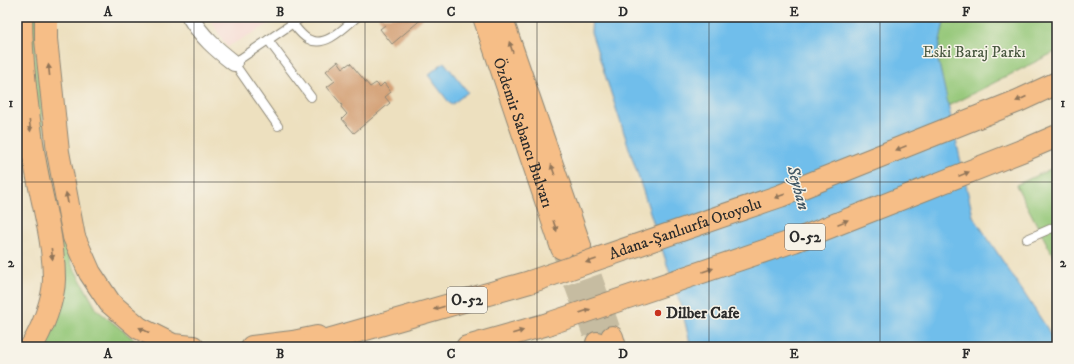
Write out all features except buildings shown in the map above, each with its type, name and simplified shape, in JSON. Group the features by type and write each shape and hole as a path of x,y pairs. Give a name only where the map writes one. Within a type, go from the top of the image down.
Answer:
{"main road":[{"path":"21,17 21,43 33,151 50,236 54,280 48,314 32,347"},
{"path":"46,17 46,39 58,152 74,236 90,273 110,303 139,328 173,345 193,347"},
{"name":"Özdemir Sabancı Bulvarı","path":"484,17 571,247 501,17"},
{"name":"Adana-Şanlıurfa Otoyolu","path":"303,347 530,282 780,196 1018,101 1057,83"},
{"name":"O-52","path":"467,347 548,324 794,241 1057,136"},
{"path":"252,347 293,342 405,318"}],"street":[{"path":"190,17 199,32 216,49 234,63"}],"lane":[{"path":"278,126 234,63 302,17"},
{"path":"293,24 306,38 318,42 333,36 357,17"},
{"path":"268,40 311,98"},
{"path":"1027,239 1057,226"}],"shaded area":[{"path":"209,17 282,17 227,47"}],"green space":[{"path":"29,17 37,17 36,53 43,120 59,218 71,263 97,310 136,341 156,347 44,347 55,325 60,265 35,117"},
{"name":"Eski Baraj Parkı","path":"945,17 1057,17 1057,51 948,106 937,55"},
{"path":"1057,166 1057,263 1016,185"}],"water":[{"name":"Seyhan","path":"592,17 945,17 937,55 973,216 1047,328 1056,347 691,347 682,310 591,32"},
{"path":"444,62 468,92 451,105 428,75"}],"tunnel":[{"path":"580,246 612,337"},
{"path":"563,251 597,343"}],"place":[{"name":"Dilber Cafe","path":"658,313"}]}
